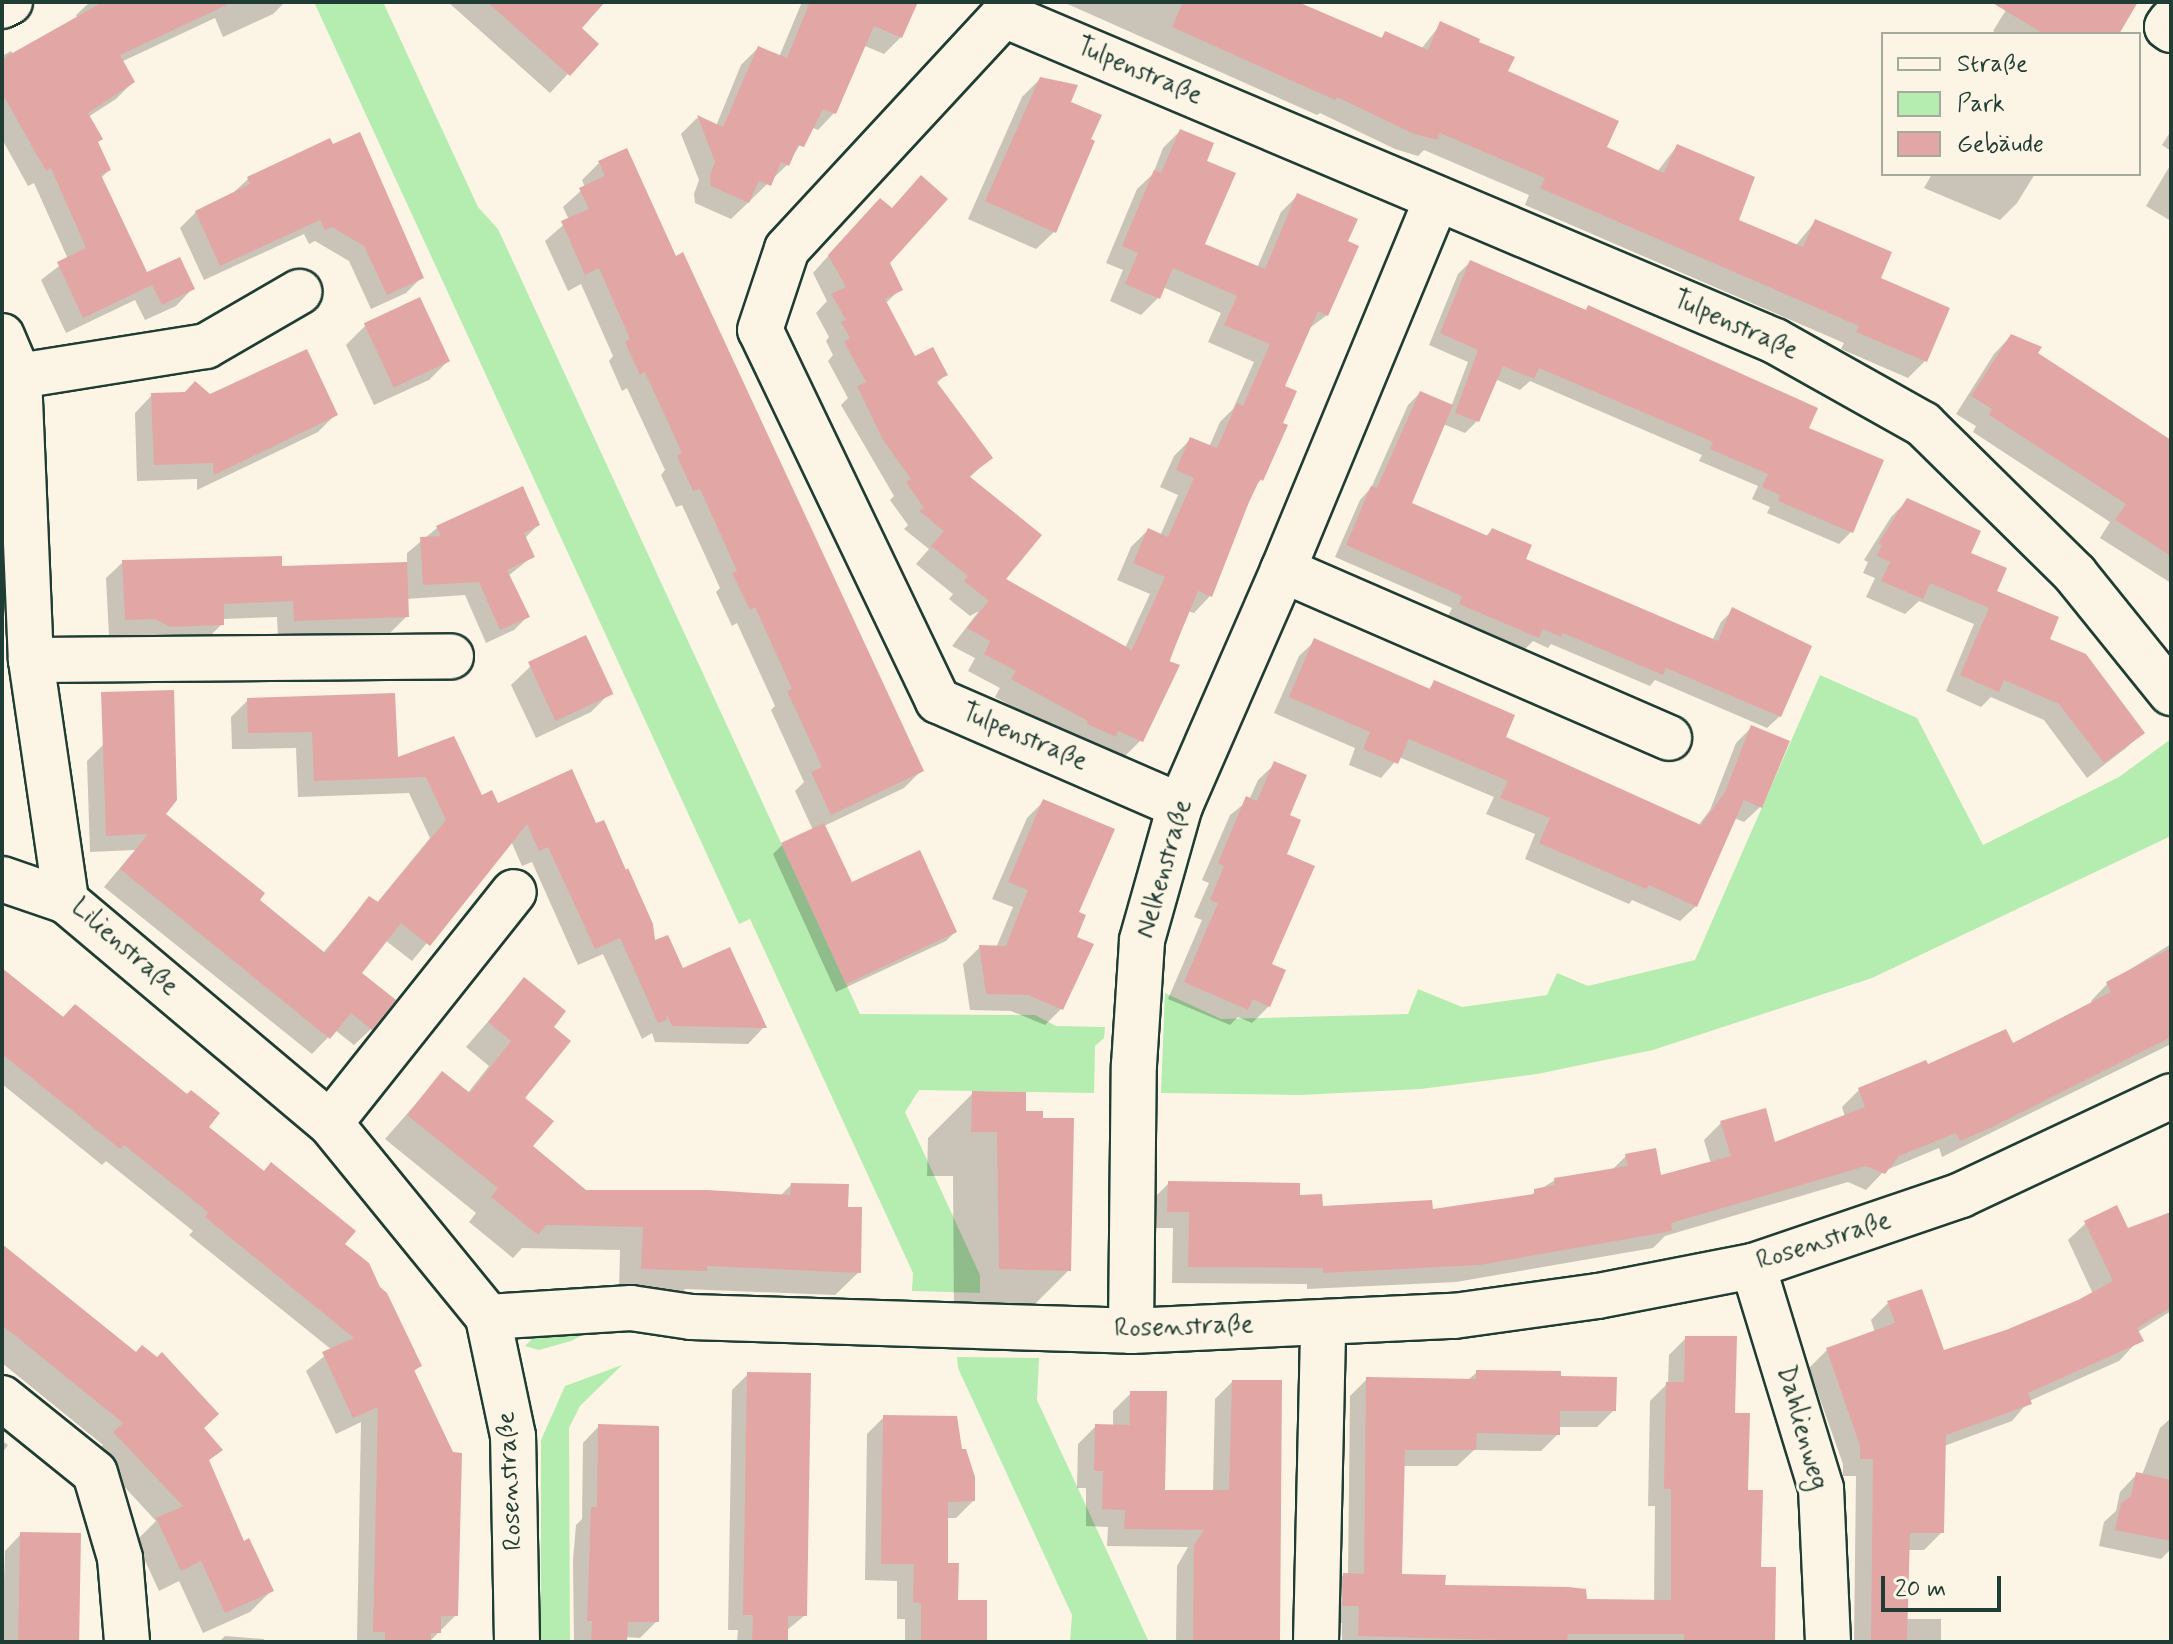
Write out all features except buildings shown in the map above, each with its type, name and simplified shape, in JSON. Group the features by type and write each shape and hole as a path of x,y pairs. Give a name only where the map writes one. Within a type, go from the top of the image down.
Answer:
{"street":[{"path":"2,6 10,2"},
{"name":"Tulpenstraße","path":"1180,806 938,701 760,330 787,249 1004,15 1775,341 1923,424 2075,574 2171,693"},
{"path":"2171,21 2167,27 2171,30"},
{"name":"Nelkenstraße","path":"1131,1331 1134,1065 1142,940 1180,806 1283,570 1437,199"},
{"path":"19,376 206,346 299,292"},
{"name":"Lilienstraße","path":"2,336 19,376 31,660 66,901 330,1123 488,1317"},
{"path":"1283,570 1669,738"},
{"path":"31,660 451,656"},
{"path":"2,879 66,901"},
{"path":"330,1123 514,892"},
{"name":"Rosenstraße","path":"517,1642 513,1436 488,1317 631,1308 691,1317 1131,1331 1454,1316 1598,1296 1753,1266 1961,1195 2171,1096"},
{"name":"Dahlienweg","path":"1753,1266 1821,1488 1828,1642"},
{"path":"1316,1642 1323,1323"},
{"path":"2,1398 95,1473 120,1558 127,1642"}],"green space":[{"path":"314,2 383,2 478,207 498,229 860,1014 1035,1015 1056,1026 1105,1027 1104,1038 1095,1046 1094,1093 919,1090 905,1112 980,1275 980,1293 912,1291 913,1273 750,919 739,924"},
{"path":"1820,675 1917,718 1983,845 2119,777 2171,739 2171,836 1872,978 1653,1050 1537,1074 1421,1089 1300,1095 1161,1093 1165,993 1221,1019 1408,1014 1418,989 1462,1007 1547,995 1557,973 1588,986 1695,960"},
{"path":"592,1330 571,1341 539,1350 525,1346 537,1334"},
{"path":"957,1357 1039,1358 1037,1400 1149,1642 1070,1642 1072,1615 958,1368"},
{"path":"622,1365 580,1406 569,1428 570,1642 541,1642 541,1440 565,1386"}]}
